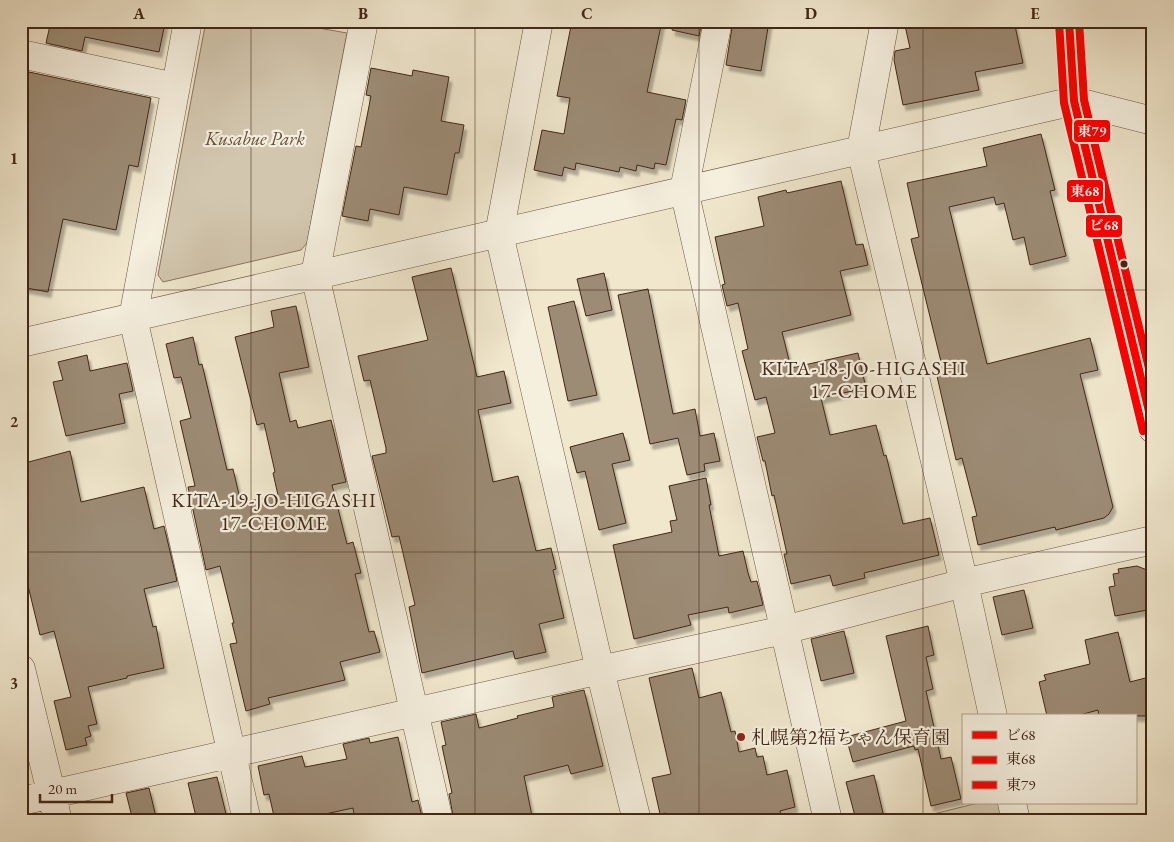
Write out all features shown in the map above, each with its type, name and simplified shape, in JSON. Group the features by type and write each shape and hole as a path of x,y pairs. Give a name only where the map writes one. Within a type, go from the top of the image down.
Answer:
{"street":[{"path":"188,21 133,318 247,821"},
{"path":"364,21 315,275 440,821"},
{"path":"539,21 499,234 637,821"},
{"path":"718,21 684,190 828,821"},
{"path":"885,21 861,150 964,583 993,714"},
{"path":"1069,21 1074,101 1153,430"},
{"path":"21,54 176,87"},
{"path":"21,343 1074,101 1153,121"},
{"path":"21,801 784,630 964,583 1153,540"},
{"path":"21,669 58,821"},
{"path":"1012,804 1016,821"}],"green space":[{"name":"Kusabue Park","path":"206,21 279,21 347,33 307,243 301,250 163,282 158,275"},
{"path":"974,804 1005,804 1009,821 905,821"}],"building":[{"path":"51,21 155,21 165,23 159,52 85,37 82,51 46,43"},
{"path":"572,21 662,21 647,92 686,100 682,120 676,119 666,165 655,163 654,169 637,165 636,171 620,167 619,172 576,163 575,170 564,167 562,176 534,170 542,130 564,134 570,98 557,96"},
{"path":"673,21 702,21 699,36 672,30"},
{"path":"733,21 769,21 761,71 726,65"},
{"path":"904,21 1014,21 1023,63 975,72 979,90 903,105 894,60 895,51 910,48"},
{"path":"371,68 412,76 413,70 449,77 441,121 464,125 459,153 455,153 447,195 404,187 399,215 370,209 368,221 342,216 356,146 361,147 371,96 366,95"},
{"path":"29,72 151,98 138,167 129,165 116,230 63,219 48,292 21,287 21,108"},
{"path":"1041,134 1055,190 1050,191 1066,256 1030,265 1024,237 1013,240 1004,203 996,205 994,197 949,207 987,364 1090,338 1098,370 1080,374 1113,507 1104,518 1056,530 1055,527 978,545 972,517 977,516 962,458 956,460 937,376 944,374 911,239 919,237 907,183 987,166 983,148"},
{"path":"841,181 856,245 863,244 868,265 840,271 851,315 782,332 791,368 858,353 866,388 821,398 830,435 876,425 884,456 886,455 903,524 930,518 939,555 864,573 865,578 833,586 830,575 791,584 784,554 787,554 774,495 772,496 765,461 763,461 757,437 775,433 766,397 755,400 742,351 748,349 738,303 727,306 722,285 725,284 715,237 764,226 758,197 786,190 787,193"},
{"path":"451,268 477,377 504,371 511,403 478,410 493,482 518,476 536,551 551,548 556,569 553,570 564,618 539,624 546,652 515,659 513,651 422,673 409,607 415,605 399,536 392,537 372,456 386,453 386,448 370,380 364,381 358,356 428,340 412,277"},
{"path":"604,273 612,310 586,316 577,279"},
{"path":"648,289 673,414 695,409 700,436 714,433 720,461 704,464 705,471 687,475 678,438 650,444 618,295"},
{"path":"574,301 597,395 568,401 548,307"},
{"path":"296,306 309,367 279,373 290,422 296,420 298,428 331,420 346,482 332,485 347,544 353,542 361,573 355,574 369,632 374,631 380,652 340,662 345,680 268,698 270,704 246,711 230,644 237,643 220,566 206,570 188,487 195,486 180,421 191,418 181,377 174,378 166,344 193,337 199,365 202,364 227,470 233,469 241,503 278,495 264,423 257,425 235,337 274,327 271,311"},
{"path":"87,355 90,371 127,363 133,391 119,394 125,423 66,436 53,382 63,380 58,362"},
{"path":"623,433 630,460 612,464 626,523 599,530 585,471 577,473 570,447"},
{"path":"70,451 81,502 144,487 154,529 164,526 177,581 144,589 153,627 156,626 164,668 88,687 97,724 88,726 91,736 85,738 87,745 66,750 54,701 71,697 54,631 40,635 21,557 21,464"},
{"path":"706,478 719,556 743,551 751,582 757,581 763,605 729,613 728,607 688,615 691,625 634,639 613,545 672,532 670,521 677,520 669,486"},
{"path":"1137,566 1147,570 1153,609 1115,616 1109,587 1115,586 1113,574 1119,573 1118,569"},
{"path":"1024,590 1033,628 1002,635 993,597"},
{"path":"928,626 934,655 926,657 933,689 926,691 941,759 951,757 961,799 931,806 918,749 915,750 914,746 853,762 846,737 906,721 886,636"},
{"path":"844,631 854,673 821,681 811,639"},
{"path":"1118,632 1130,682 1153,676 1153,716 1099,714 1098,710 1083,714 1047,714 1039,682 1046,680 1044,675 1090,664 1085,640"},
{"path":"692,668 699,698 721,692 731,732 735,731 739,752 755,748 757,757 763,756 767,775 787,770 795,807 780,811 782,821 668,821 666,813 660,814 652,778 671,774 649,678"},
{"path":"584,690 603,766 571,774 568,765 524,776 533,821 454,821 449,794 452,793 442,746 446,745 441,722 476,714 479,728 554,707 552,697"},
{"path":"398,737 412,802 418,800 423,821 355,821 353,808 307,818 307,821 275,821 269,794 264,795 258,766 302,756 305,767 347,759 343,744 369,738 370,743"},
{"path":"874,775 883,813 856,820 846,782"},
{"path":"217,777 226,814 197,821 188,783"},
{"path":"149,788 157,821 133,821 126,793"}],"transit line":[{"name":"ビ68","path":"1069,21 1074,101 1153,428"},
{"name":"東79","path":"1079,21 1084,100 1153,385"},
{"name":"東68","path":"1059,22 1064,103 1143,431"}],"place":[{"name":"札幌第2福ちゃん保育園","path":"741,737"}],"district":[{"name":"KITA-18-JO-HIGASHI 17-CHOME","path":"864,380"},
{"name":"KITA-19-JO-HIGASHI 17-CHOME","path":"274,512"}]}
